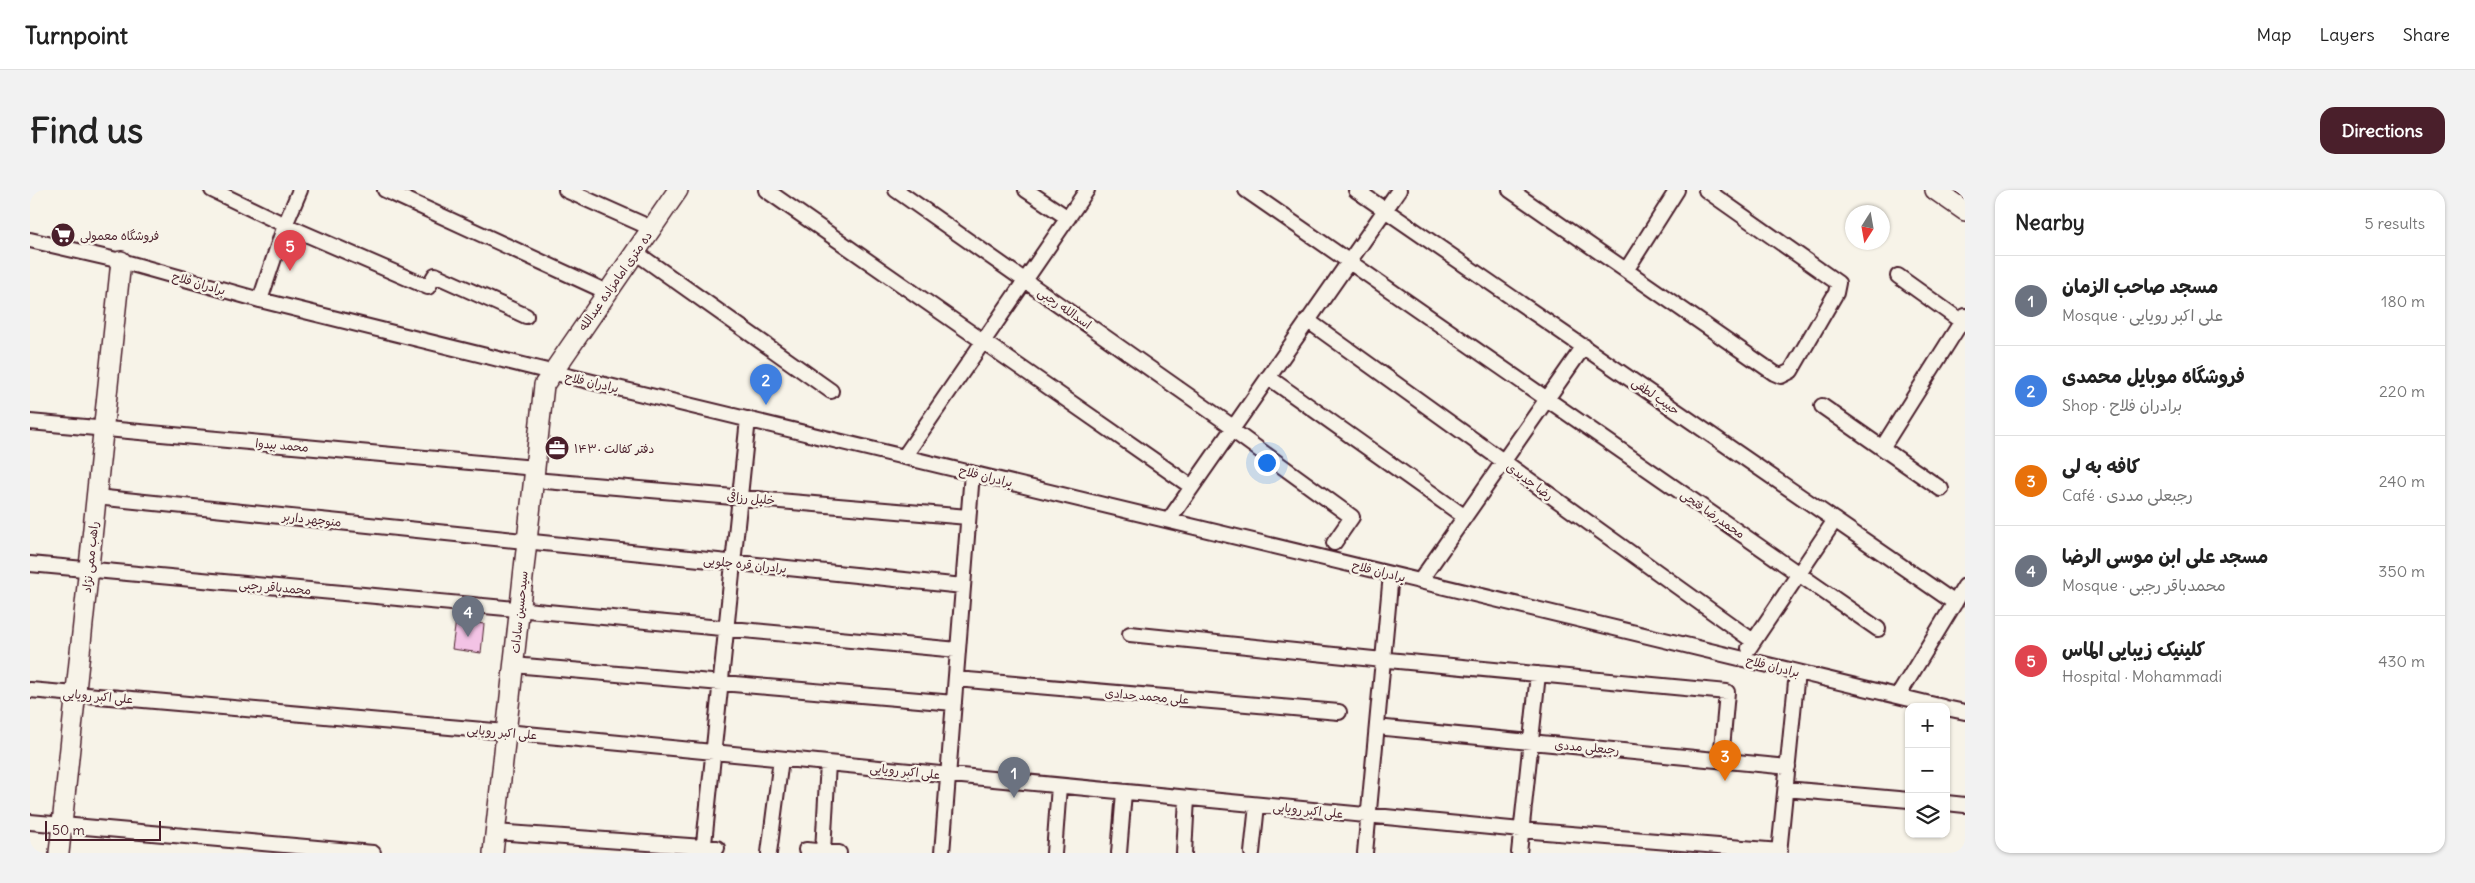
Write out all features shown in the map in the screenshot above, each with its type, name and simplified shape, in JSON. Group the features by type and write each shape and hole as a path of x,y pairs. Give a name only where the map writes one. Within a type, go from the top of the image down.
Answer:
{"main road":[{"name":"ده متری امامزاده عبدالله","path":"551,372 678,190"},
{"path":"1934,190 1965,211"},
{"name":"راهب ممی نژاد","path":"59,853 121,261"},
{"name":"سیدحسین سادات","path":"492,853 542,393 551,372"}],"street":[{"path":"212,190 285,226 428,287 436,275 526,316"},
{"path":"260,300 285,226 300,190"},
{"path":"385,190 607,292"},
{"path":"566,190 651,228"},
{"path":"766,190 1192,487"},
{"name":"اسدالله رجبی","path":"896,190 1233,428 1352,517 1334,542"},
{"path":"1026,190 1068,218"},
{"path":"904,457 1087,190"},
{"name":"محمدرضا فتحی","path":"1246,190 1878,629"},
{"name":"حبیب لطفی","path":"1356,190 1955,603"},
{"path":"1169,520 1399,190"},
{"path":"1510,190 1780,376 1791,371 1836,293 1838,283 1706,190"},
{"path":"1627,269 1677,190"},
{"name":"برادران فلاح","path":"30,240 121,261 260,300 551,372 1928,703"},
{"path":"635,252 831,391"},
{"path":"1882,448 1964,320 1898,276"},
{"name":"رضا جدیدی","path":"1307,320 1753,641"},
{"path":"1420,581 1584,346"},
{"path":"1268,377 1465,517"},
{"path":"1822,406 1941,489"},
{"path":"495,832 708,849 714,752 748,419"},
{"name":"محمد بیدوا","path":"30,422 534,474"},
{"path":"942,853 972,473"},
{"name":"خلیل رزاقی","path":"534,474 740,497 968,517"},
{"name":"منوچهر داربر","path":"96,497 527,542"},
{"path":"1743,659 1753,641 1835,520"},
{"name":"برادران قره چلویی","path":"527,542 963,586"},
{"name":"محمدباقر رجبی","path":"30,564 519,611 958,650"},
{"path":"1365,853 1386,660 1391,574"},
{"path":"1898,696 1965,586"},
{"path":"1130,634 1727,692 1721,760"},
{"path":"513,665 954,704"},
{"path":"1780,852 1797,672"},
{"path":"1519,853 1538,674"},
{"name":"علی محمد حدادی","path":"956,679 1339,712"},
{"name":"علی اکبر رویایی","path":"30,690 506,732 1368,816 1780,852"},
{"name":"برادران فلاح","path":"1950,708 1965,712"},
{"name":"رجبعلی مددی","path":"1386,728 1788,767"},
{"path":"769,853 781,759"},
{"path":"823,852 828,764"},
{"path":"1054,853 1059,786"},
{"path":"1786,789 1905,800"},
{"path":"1119,853 1124,792"},
{"path":"1184,853 1187,798"},
{"path":"1950,803 1965,805"},
{"path":"1252,853 1256,805"},
{"path":"30,822 373,853"},
{"path":"806,850 839,853"}],"building":[{"path":"456,620 484,624 481,653 452,649"}],"place":[{"name":"فروشگاه معمولی","path":"63,235"},
{"name":"کلینیک زیبایی الماس","path":"290,271"},
{"name":"فروشگاه موبایل محمدی","path":"766,405"},
{"name":"دفتر کفالت ۱۴۳۰","path":"557,448"},
{"name":"مسجد علی ابن موسی الرضا","path":"468,637"},
{"name":"کافه به لی","path":"1725,781"},
{"name":"مسجد صاحب الزمان","path":"1014,798"}]}
